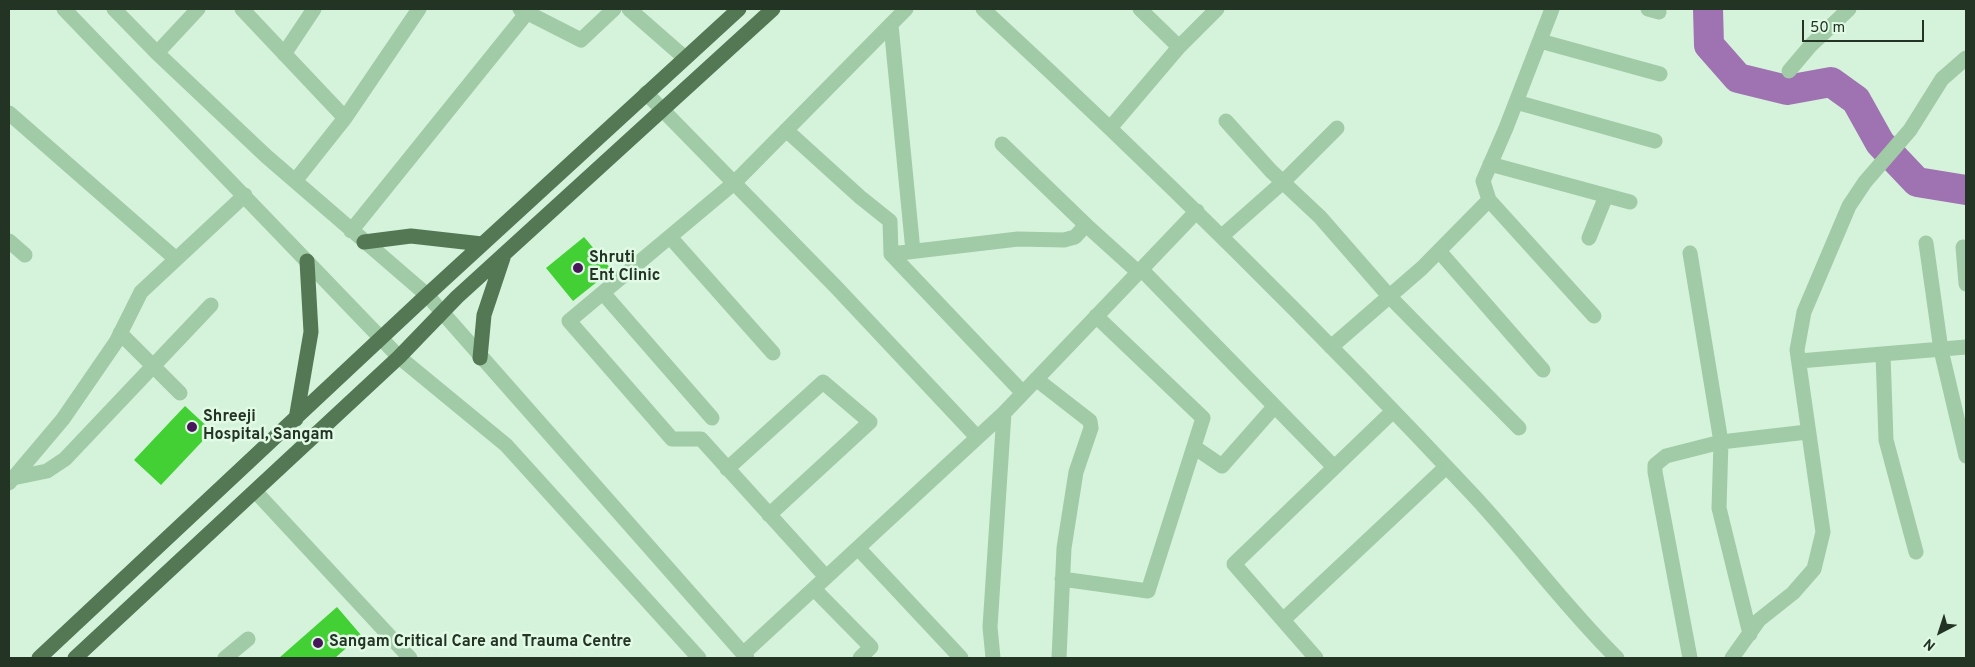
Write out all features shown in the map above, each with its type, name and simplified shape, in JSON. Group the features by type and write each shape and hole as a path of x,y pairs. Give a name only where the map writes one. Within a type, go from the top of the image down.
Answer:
{"main road":[{"path":"39,658 482,244 739,9"},
{"path":"76,658 399,357 485,272 503,258 773,9"},
{"path":"364,242 411,236 482,244"},
{"path":"480,358 484,315 503,258"},
{"path":"296,419 311,332 307,261"}],"street":[{"path":"64,9 399,357 506,445 699,658"},
{"path":"114,9 157,53 295,181 427,295 480,358 745,656 814,588 1004,413 1197,210"},
{"path":"157,53 198,9"},
{"path":"242,9 345,118"},
{"path":"284,54 314,9"},
{"path":"295,181 345,118 419,9"},
{"path":"351,231 525,10 582,40 614,9"},
{"path":"629,9 685,58"},
{"path":"826,578 701,439 672,439 570,321 734,183 906,9"},
{"path":"983,9 1111,127 1197,210 1332,347 1446,467 1616,658"},
{"path":"1140,9 1178,47"},
{"path":"1111,127 1178,47 1217,9"},
{"path":"1552,9 1483,181 1489,200 1594,316"},
{"path":"1790,71 1811,45 1849,9"},
{"path":"891,24 913,251"},
{"path":"1540,41 1660,74"},
{"path":"1732,658 1760,620 1793,593 1814,569 1823,532 1798,350 1804,312 1849,206 1865,182 1910,130 1942,79 1966,58"},
{"path":"646,93 977,437"},
{"path":"1516,102 1655,141"},
{"path":"9,113 176,259"},
{"path":"1226,121 1283,182 1320,217 1390,296 1519,428"},
{"path":"1222,236 1283,182 1337,128"},
{"path":"786,130 860,197 890,220 891,254 1023,393"},
{"path":"1002,144 1086,225 1139,270 1334,467"},
{"path":"1490,164 1630,202"},
{"path":"11,480 63,419 120,334 141,292 245,195"},
{"path":"1588,238 1606,196"},
{"path":"1332,347 1439,251 1489,200"},
{"path":"891,254 1018,239 1064,240 1074,238 1086,225"},
{"path":"670,237 773,353"},
{"path":"9,241 25,255"},
{"path":"1926,243 1941,350 1966,456"},
{"path":"1963,247 1966,284"},
{"path":"1439,251 1543,370"},
{"path":"1690,253 1721,442 1719,508 1750,634"},
{"path":"603,293 712,418"},
{"path":"11,480 47,471 65,459 211,305"},
{"path":"1062,579 1148,591 1203,418 1096,316"},
{"path":"120,334 180,393"},
{"path":"1799,361 1966,347"},
{"path":"1883,354 1886,440 1916,552"},
{"path":"1036,379 1090,420 1091,428 1076,472 1064,548 1059,658"},
{"path":"727,469 823,382 870,422 769,515"},
{"path":"1194,447 1222,466 1274,408"},
{"path":"1316,658 1234,564 1393,411"},
{"path":"992,658 990,627 1004,413"},
{"path":"1690,658 1655,465 1666,456 1721,442 1808,432"},
{"path":"1283,620 1446,467"},
{"path":"255,491 410,658"},
{"path":"858,548 961,658"},
{"path":"814,588 871,647 866,656"},
{"path":"225,658 248,639"}],"building":[{"path":"584,237 612,270 573,301 546,268"},
{"path":"185,406 212,431 161,485 134,460"},
{"path":"337,607 361,635 335,658 279,658"}],"waterway":[{"path":"1708,9 1709,45 1738,78 1787,90 1831,82 1856,100 1880,143 1917,182 1966,190"}],"place":[{"name":"Shruti Ent Clinic","path":"578,268"},
{"name":"Shreeji Hospital, Sangam","path":"192,427"},
{"name":"Sangam Critical Care and Trauma Centre","path":"318,643"}]}
